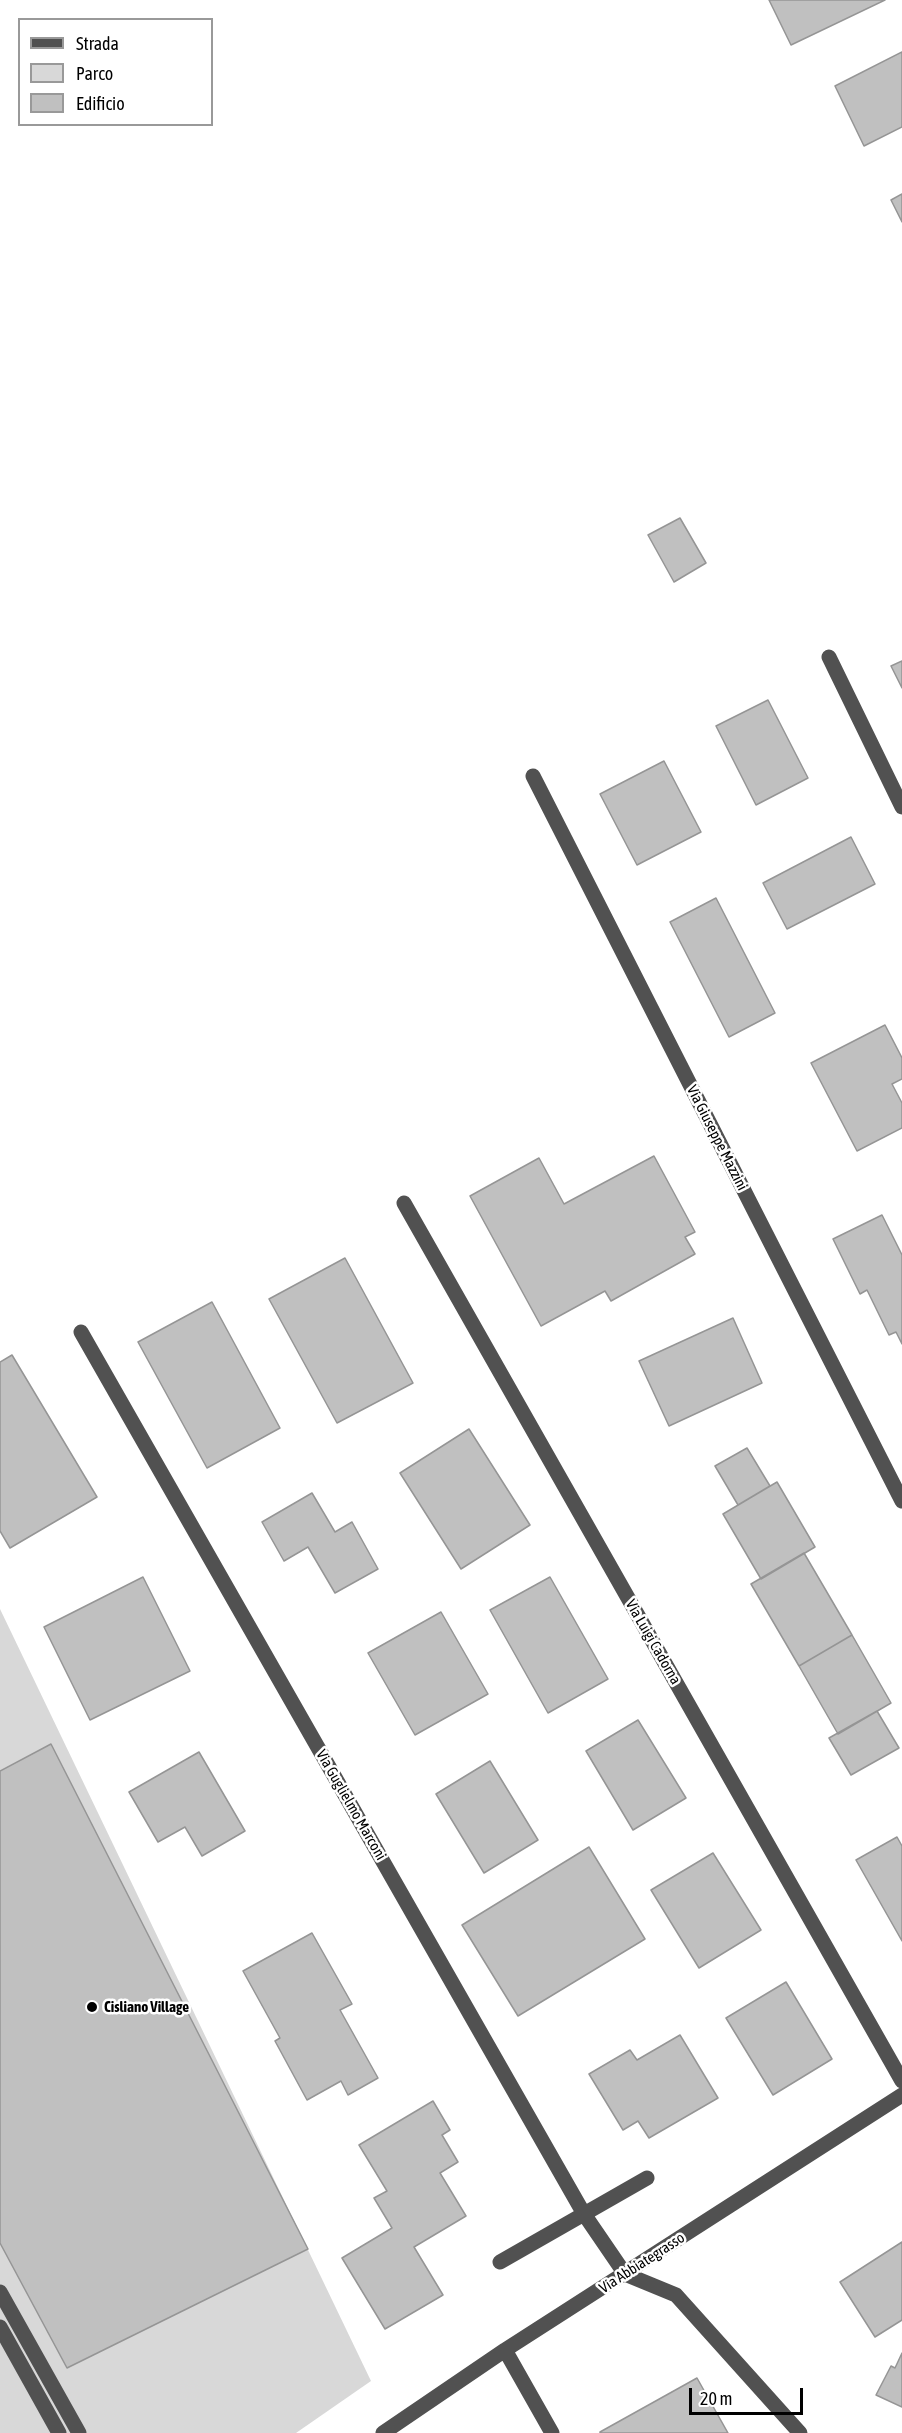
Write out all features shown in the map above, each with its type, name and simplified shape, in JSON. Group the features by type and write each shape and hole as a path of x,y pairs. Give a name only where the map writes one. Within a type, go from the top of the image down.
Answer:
{"street":[{"path":"829,657 902,807"},
{"name":"Via Giuseppe Mazzini","path":"533,776 902,1501"},
{"name":"Via Luigi Cadorna","path":"404,1203 902,2081"},
{"name":"Via Guglielmo Marconi","path":"81,1332 584,2214 625,2274"},
{"name":"Via Abbiategrasso","path":"383,2433 505,2350 902,2095"},
{"path":"500,2262 647,2178"},
{"path":"625,2274 676,2295 800,2433"},
{"path":"0,2292 79,2433"},
{"path":"0,2327 58,2433"},
{"path":"505,2350 552,2433"}],"green space":[{"name":"Cisliano Village","path":"0,1609 371,2381 296,2433 0,2433"}],"building":[{"path":"769,0 885,0 791,45"},
{"path":"902,52 902,127 864,146 835,86"},
{"path":"902,194 902,222 891,200"},
{"path":"680,518 706,563 674,582 648,535"},
{"path":"902,661 902,688 891,666"},
{"path":"768,700 808,778 756,805 716,726"},
{"path":"664,761 701,832 637,865 600,794"},
{"path":"851,837 875,884 787,929 763,883"},
{"path":"716,898 775,1013 729,1037 670,922"},
{"path":"885,1025 902,1058 902,1079 892,1084 902,1103 902,1128 857,1151 811,1063"},
{"path":"654,1156 695,1232 685,1237 695,1254 611,1301 605,1291 541,1326 470,1196 539,1158 564,1204"},
{"path":"882,1215 902,1255 902,1344 896,1332 889,1335 867,1290 860,1294 833,1239"},
{"path":"345,1258 413,1383 337,1423 269,1299"},
{"path":"212,1302 280,1428 207,1468 138,1342"},
{"path":"733,1318 762,1383 669,1426 639,1361"},
{"path":"12,1355 97,1497 10,1548 0,1531 0,1362"},
{"path":"469,1429 530,1525 461,1569 400,1473"},
{"path":"747,1448 770,1486 738,1505 715,1466"},
{"path":"777,1482 815,1547 761,1579 723,1514"},
{"path":"312,1493 335,1532 352,1522 378,1569 335,1593 308,1547 284,1561 262,1522"},
{"path":"804,1553 852,1635 799,1666 751,1584"},
{"path":"143,1577 190,1671 90,1720 44,1627"},
{"path":"550,1577 608,1679 548,1713 490,1610"},
{"path":"441,1612 488,1694 415,1735 368,1653"},
{"path":"852,1635 891,1703 838,1734 799,1666"},
{"path":"877,1711 899,1748 851,1775 829,1738"},
{"path":"638,1720 686,1798 633,1830 586,1751"},
{"name":"Cisliano Village","path":"51,1744 308,2249 67,2368 0,2243 0,1771"},
{"path":"199,1752 245,1831 202,1856 185,1827 158,1842 129,1792"},
{"path":"490,1761 538,1840 484,1873 436,1794"},
{"path":"897,1837 902,1846 902,1941 856,1860"},
{"path":"589,1847 645,1939 518,2016 462,1925"},
{"path":"713,1853 761,1930 699,1968 651,1890"},
{"path":"312,1933 352,2004 340,2010 378,2078 348,2095 341,2081 307,2100 275,2041 280,2038 243,1971"},
{"path":"786,1982 832,2059 773,2095 726,2018"},
{"path":"680,2035 718,2098 649,2138 638,2121 623,2130 589,2074 630,2050 637,2060"},
{"path":"433,2101 450,2130 442,2135 458,2162 440,2173 466,2216 414,2247 443,2295 385,2329 342,2258 392,2228 374,2198 387,2191 359,2145"},
{"path":"902,2242 902,2320 875,2337 840,2282"},
{"path":"902,2353 902,2407 876,2395 891,2366 895,2368"},
{"path":"697,2378 728,2433 600,2433 600,2432"}],"place":[{"name":"Cisliano Village","path":"92,2007"}]}
